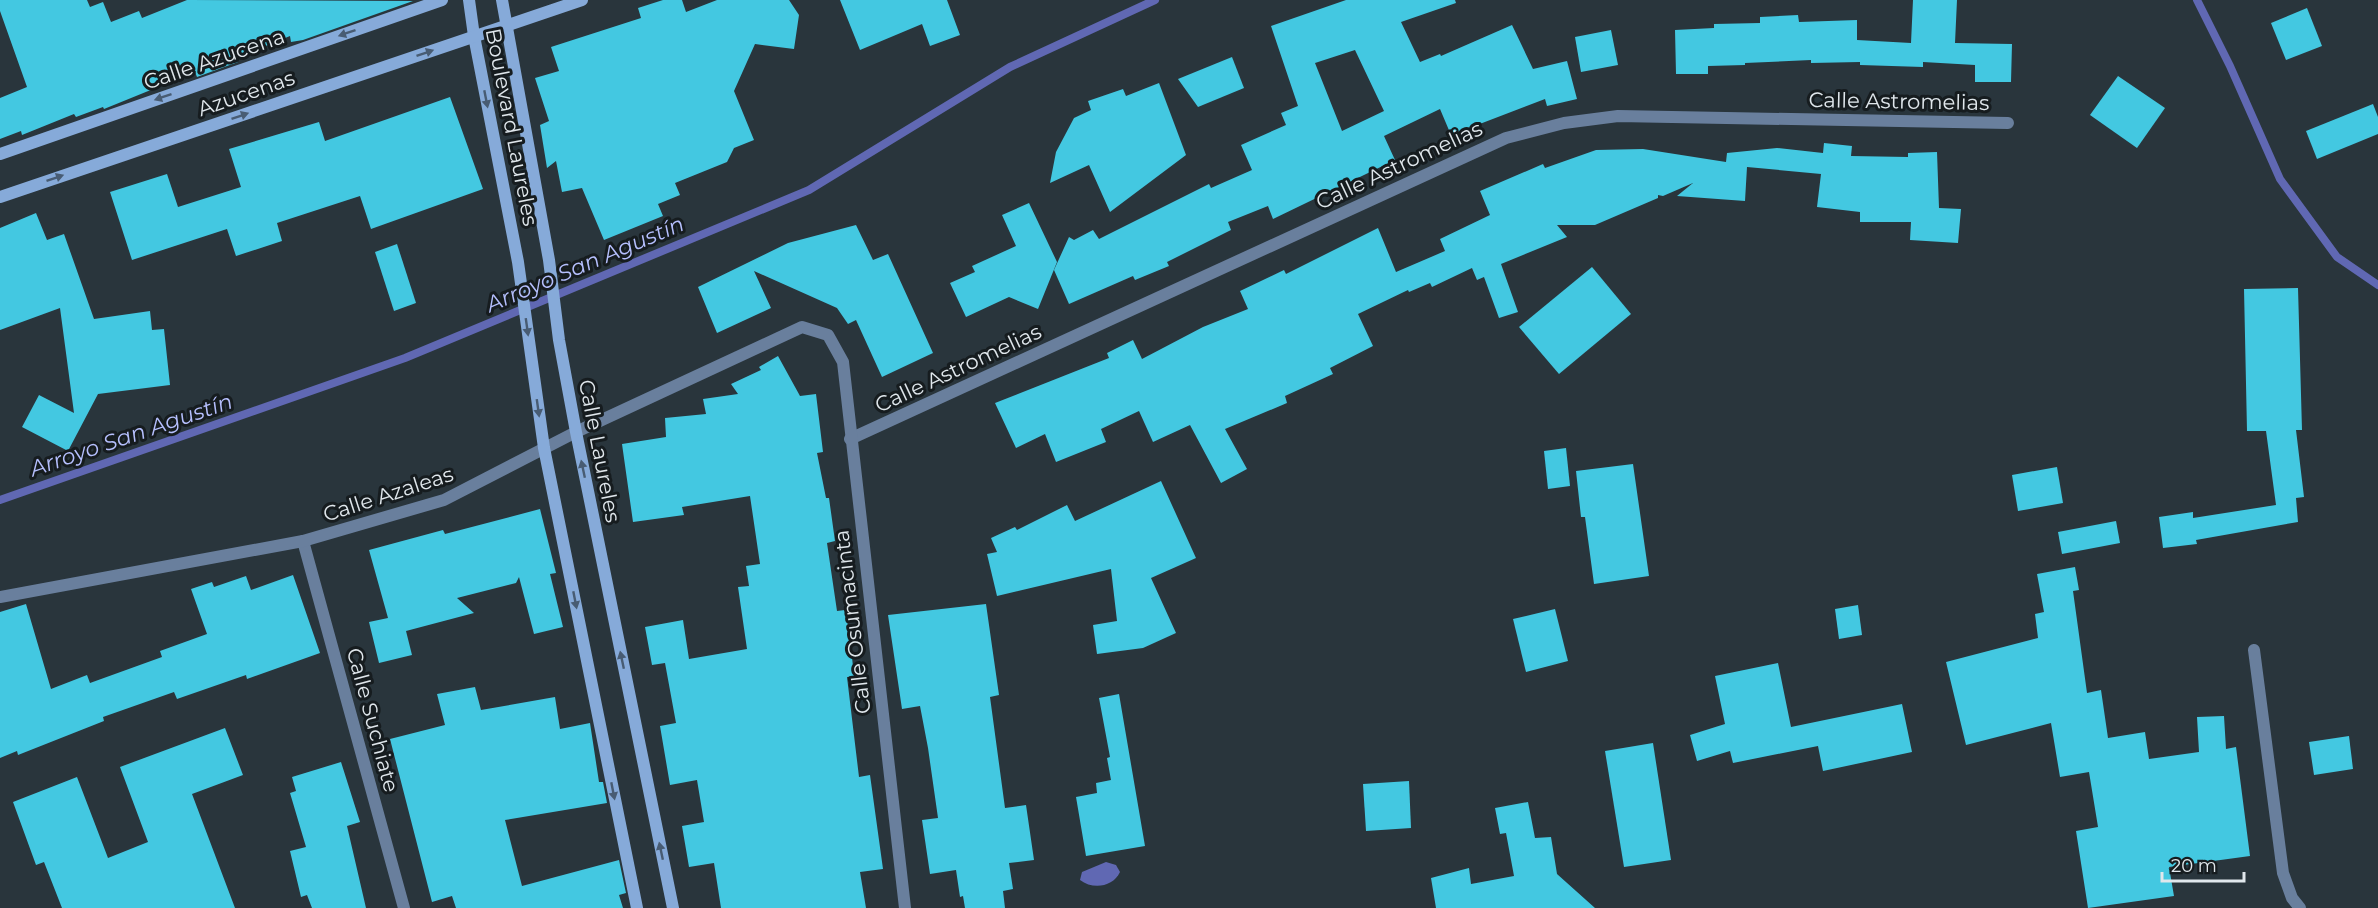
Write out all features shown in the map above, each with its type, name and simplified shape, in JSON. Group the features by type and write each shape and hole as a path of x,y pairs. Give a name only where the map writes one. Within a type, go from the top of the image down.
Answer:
{"street":[{"name":"Calle Azucena","path":"0,154 442,0"},
{"name":"Boulevard Laureles","path":"469,0 518,262 544,448"},
{"name":"Calle Laureles","path":"502,0 549,260 559,340 576,432 673,908"},
{"name":"Azucenas","path":"0,197 582,0"},
{"name":"Calle Astromelias","path":"850,439 1506,138 1564,123 1618,117 2008,123"},
{"name":"Calle Azaleas","path":"0,597 303,541 444,500 576,432 802,327 828,335"},
{"name":"Calle Osumacinta","path":"828,335 843,362 850,439 906,908"},
{"path":"544,448 637,908"},
{"name":"Calle Suchiate","path":"303,541 404,908"},
{"path":"2254,650 2283,873 2292,898 2300,908"}],"water":[{"path":"1106,862 1116,865 1120,872 1113,881 1097,886 1080,880 1082,872"}],"building":[{"path":"0,0 87,0 90,7 103,2 111,22 139,11 142,18 187,0 413,1 303,40 291,42 290,36 236,58 238,62 197,77 195,72 104,109 103,107 76,117 74,114 22,135 21,131 0,139 0,98 27,87 0,11"},
{"path":"663,0 682,0 686,12 717,0 789,0 799,15 794,49 755,44 734,91 754,140 734,148 727,162 675,183 680,195 658,204 663,216 604,240 582,188 562,192 556,161 547,168 540,125 549,121 535,78 559,71 551,47 641,18 638,8"},
{"path":"840,0 947,0 960,35 930,46 922,24 860,50"},
{"path":"1346,0 1455,0 1456,3 1401,22 1420,62 1440,54 1441,56 1512,25 1533,69 1567,61 1577,99 1547,106 1545,99 1451,135 1440,109 1384,136 1395,160 1273,219 1268,206 1228,222 1231,230 1167,262 1169,266 1135,280 1133,276 1069,304 1054,270 1069,237 1074,240 1093,230 1099,239 1209,184 1211,188 1252,170 1241,145 1286,125 1281,113 1298,106 1271,26","holes":["1355,50 1384,111 1342,131 1315,63"]},
{"path":"1913,0 1957,0 1955,43 2012,44 2011,82 1975,82 1975,65 1923,62 1923,67 1860,65 1860,62 1811,63 1811,60 1745,63 1745,65 1708,66 1708,74 1676,74 1675,30 1714,28 1714,24 1760,23 1760,17 1798,15 1799,22 1857,20 1857,40 1911,43"},
{"path":"2307,8 2322,46 2286,60 2271,23"},
{"path":"1611,30 1618,65 1581,72 1575,37"},
{"path":"1232,57 1244,88 1198,107 1178,79"},
{"path":"2118,76 2165,108 2137,148 2090,115"},
{"path":"1159,83 1186,155 1110,212 1089,165 1050,183 1056,152 1074,118 1091,110 1088,101 1123,89 1126,96"},
{"path":"450,97 483,189 371,229 360,196 277,223 282,241 236,256 227,229 132,260 110,192 167,174 178,207 241,187 229,149 319,122 325,141"},
{"path":"2373,104 2378,117 2378,134 2317,159 2306,131"},
{"path":"1824,143 1852,146 1851,156 1908,157 1908,153 1937,152 1939,208 1961,209 1958,243 1910,240 1911,222 1860,222 1860,212 1817,207 1821,174 1747,167 1745,201 1677,196 1693,183 1663,196 1658,195 1658,198 1595,225 1557,225 1567,237 1501,264 1518,312 1499,318 1484,277 1477,280 1472,268 1432,287 1430,283 1409,292 1408,290 1358,314 1373,346 1330,368 1333,374 1285,396 1287,403 1225,429 1247,469 1221,483 1190,425 1153,442 1139,411 1101,429 1106,442 1056,462 1045,434 1016,448 995,403 1109,358 1107,353 1133,340 1142,359 1203,327 1248,309 1240,291 1284,270 1286,274 1378,228 1396,272 1445,251 1440,239 1490,215 1480,191 1543,164 1545,168 1596,150 1643,149 1726,162 1727,153 1777,148 1823,153"},
{"path":"1029,203 1057,262 1038,309 1009,297 966,317 950,283 975,272 972,266 1016,246 1002,215"},
{"path":"36,213 47,240 64,234 94,319 150,311 152,330 164,329 170,385 98,394 68,451 22,427 39,395 74,413 60,308 0,330 0,228"},
{"path":"856,225 873,260 888,254 933,353 882,377 856,320 848,324 837,308 754,271 771,308 717,333 698,287 788,243"},
{"path":"397,244 416,303 394,311 375,252"},
{"path":"1592,267 1631,314 1559,374 1519,327"},
{"path":"2298,288 2302,430 2296,430 2304,497 2296,498 2298,522 2196,540 2197,544 2163,548 2159,517 2193,512 2193,518 2276,505 2266,431 2247,431 2244,289"},
{"path":"778,356 800,396 816,394 823,452 817,453 826,498 829,498 835,541 827,543 837,611 845,610 850,637 854,677 847,677 859,777 870,775 883,869 860,872 866,908 721,908 714,863 689,867 682,826 704,822 697,780 670,785 660,726 676,723 665,663 652,665 645,627 683,620 689,659 747,649 738,587 749,586 746,566 760,564 750,496 682,507 684,515 633,522 622,444 666,437 665,418 706,414 703,399 738,394 731,384 761,370 759,367"},
{"path":"1566,448 1570,486 1548,489 1544,451"},
{"path":"1633,464 1649,576 1594,584 1585,517 1581,517 1576,471"},
{"path":"2057,467 2063,503 2018,511 2012,475"},
{"path":"1161,481 1196,558 1151,578 1176,633 1143,648 1097,654 1093,625 1117,621 1111,569 997,596 987,554 997,552 991,538 1015,527 1017,530 1067,505 1075,521"},
{"path":"540,509 556,573 550,574 563,627 534,634 519,577 516,583 457,598 474,613 406,631 412,655 379,663 369,622 388,618 369,550 443,530 445,534"},
{"path":"2116,521 2120,543 2062,554 2058,532"},
{"path":"2075,567 2079,590 2073,591 2087,693 2101,690 2108,738 2145,732 2149,759 2199,752 2197,717 2224,716 2226,749 2236,747 2250,856 2169,867 2174,896 2088,908 2076,831 2098,827 2089,772 2060,777 2051,723 1966,745 1946,662 2038,638 2035,614 2044,612 2037,574"},
{"path":"293,575 320,653 247,679 246,675 177,699 174,692 103,717 104,721 18,755 17,751 0,758 0,612 26,604 51,689 87,675 90,683 162,657 160,651 207,634 191,589 212,582 214,587 246,576 251,590"},
{"path":"986,604 999,695 990,697 1005,808 1026,805 1034,860 1009,863 1013,889 1003,891 1005,908 965,908 963,896 960,897 956,870 930,874 922,820 938,818 928,748 920,706 902,709 888,615"},
{"path":"1858,605 1862,635 1839,639 1835,609"},
{"path":"1555,609 1568,661 1526,672 1513,619"},
{"path":"1778,663 1791,727 1902,704 1912,752 1823,771 1818,746 1733,763 1730,751 1697,761 1690,735 1725,724 1715,676"},
{"path":"475,687 481,710 555,697 560,729 590,723 599,782 603,782 607,803 505,820 522,886 619,860 626,893 619,895 623,908 456,908 452,896 432,902 390,739 445,725 437,694"},
{"path":"1119,694 1145,846 1086,856 1076,797 1097,793 1096,783 1111,780 1107,758 1110,757 1099,698"},
{"path":"225,728 243,775 192,794 235,908 62,908 44,862 36,865 13,802 77,777 108,858 148,842 120,767"},
{"path":"2349,736 2353,769 2314,775 2309,742"},
{"path":"1653,743 1671,860 1624,867 1605,751"},
{"path":"341,762 360,822 347,826 366,908 312,908 307,895 301,897 290,851 306,847 290,793 296,791 292,777"},
{"path":"1409,781 1411,828 1366,831 1363,784"},
{"path":"1528,802 1535,838 1551,837 1557,874 1595,908 1436,908 1431,878 1469,868 1471,884 1514,876 1506,833 1500,834 1495,808"}],"waterway":[{"name":"Arroyo San Agustín","path":"0,500 405,358 809,190 1010,67 1155,0"},
{"name":"Arroyo San Agustín","path":"2197,0 2230,66 2280,179 2337,257 2378,285"}]}
